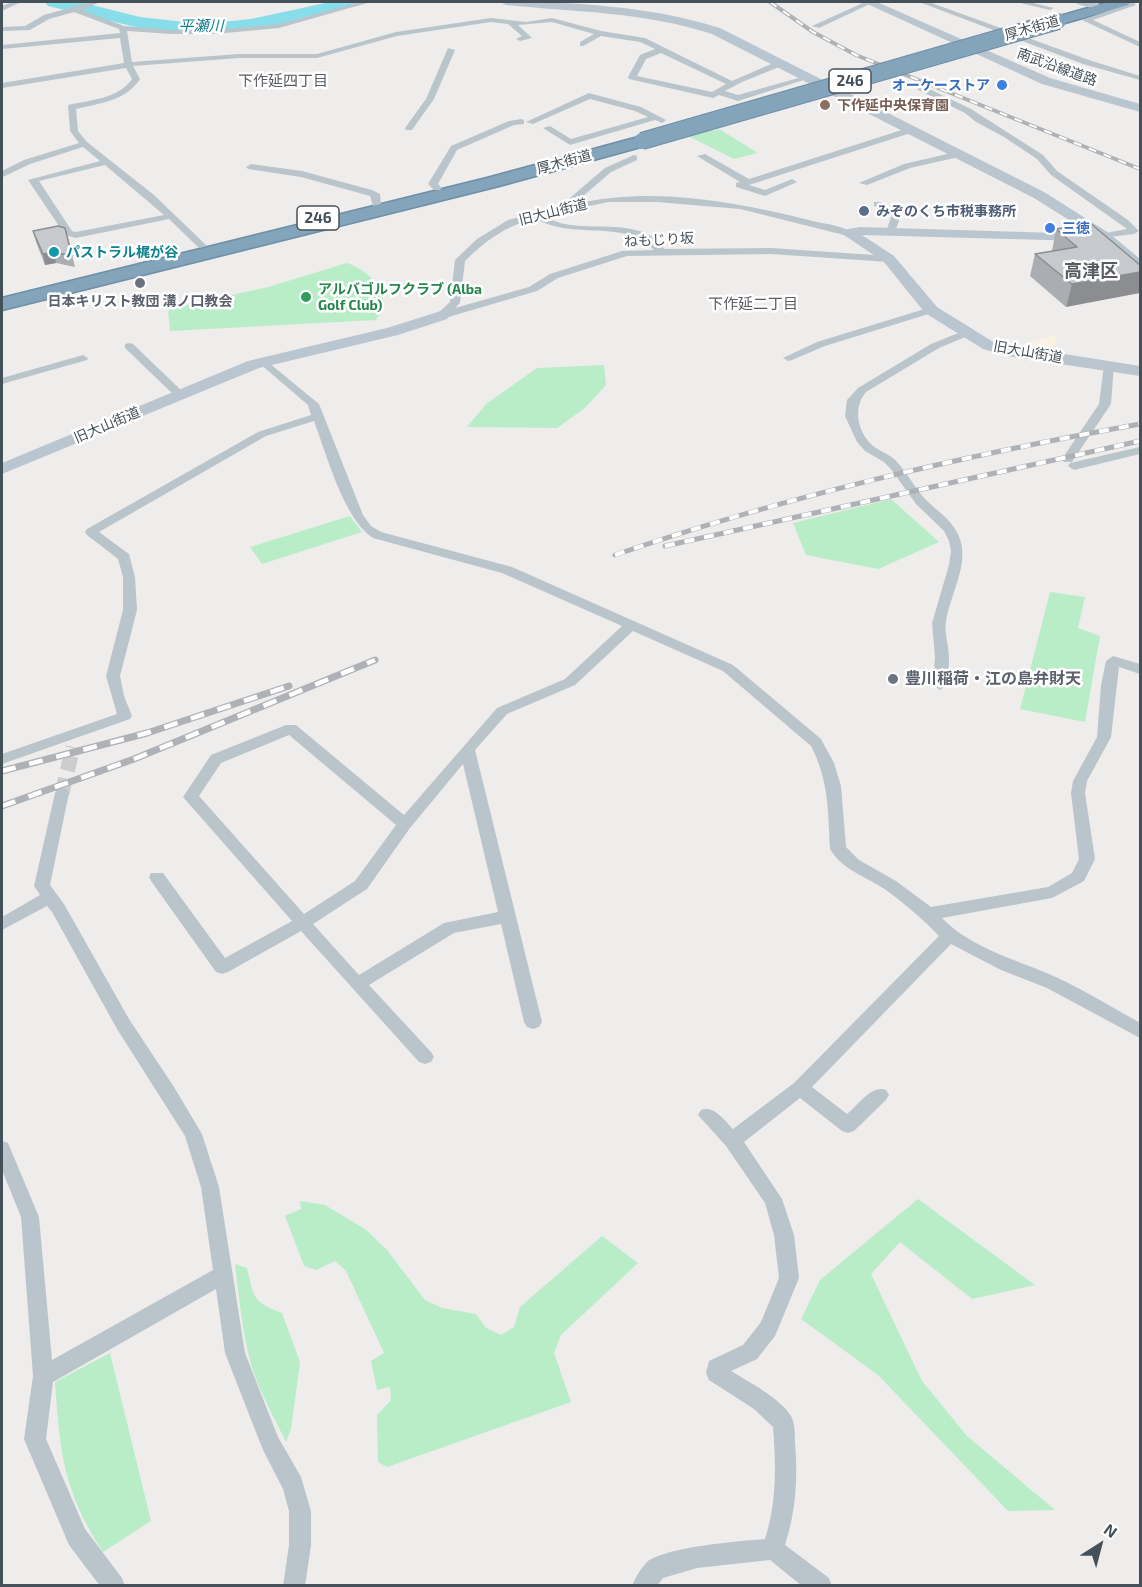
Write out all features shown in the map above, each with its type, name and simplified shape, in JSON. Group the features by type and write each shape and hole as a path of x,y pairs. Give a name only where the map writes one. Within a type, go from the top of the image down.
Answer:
{"highway":[{"name":"厚木街道","path":"2,304 493,182 1052,15 1093,4 1123,2"},
{"name":"厚木街道","path":"2,296 638,138"}],"street":[{"path":"2,9 17,2"},
{"path":"2,29 27,28 48,17 77,10 95,2"},
{"path":"2,47 123,32 247,31 279,26 367,2"},
{"path":"507,2 555,6 576,4 619,9 685,21 716,31 1039,195 1104,236 1140,266"},
{"path":"816,26 869,2"},
{"name":"南武沿線道路","path":"869,2 1046,81 1140,108"},
{"path":"923,2 1086,62 1140,78"},
{"path":"1020,2 1052,15"},
{"path":"1130,2 1132,5 1086,20 1140,45"},
{"path":"552,20 555,6"},
{"path":"77,10 123,32"},
{"path":"2,84 128,64 212,57 316,56 396,34 491,20 526,24 552,20 568,22 600,33 642,40 732,84"},
{"path":"511,23 528,38 520,39"},
{"path":"123,32 128,64 136,79 134,85 114,97 71,107 74,131 84,144 171,216 202,246"},
{"path":"583,44 600,33"},
{"path":"409,128 430,99 451,50"},
{"path":"661,50 644,57 632,77 713,95 732,84 781,63"},
{"path":"719,92 738,98 809,77"},
{"path":"848,233 891,232 1075,238 1134,231 1125,222 1054,173 1040,157 968,111 921,88"},
{"path":"437,188 433,184 454,148 512,123 525,122 589,96 638,109 659,119 570,142 547,128"},
{"path":"792,182 765,193 739,184 911,130"},
{"path":"2,174 27,162 84,144"},
{"path":"864,183 907,166 960,154"},
{"path":"702,156 748,182"},
{"path":"562,209 608,170 634,158"},
{"path":"108,162 33,180 68,233 76,235 171,216"},
{"path":"251,167 302,174 369,192 375,194 376,204"},
{"name":"旧大山街道","path":"2,469 263,361 392,332 441,316 454,303 460,261 494,231 511,222 608,199 657,199 740,206 848,233 889,259 931,309 989,346 1007,351 1140,371"},
{"path":"877,204 897,213 891,232"},
{"path":"536,215 541,220 579,228 633,232 652,241 662,252"},
{"name":"ねもじり坂","path":"441,316 532,288 554,276 592,262 626,254 771,251 889,259"},
{"path":"788,358 821,344 931,309"},
{"path":"940,685 942,657 939,623 955,565 957,551 955,541 949,529 920,501 895,466 861,440 851,416 853,400 862,390 935,345 966,333"},
{"path":"129,346 179,394"},
{"path":"2,381 83,358"},
{"path":"263,361 310,399 319,416 352,502 366,530 395,541 507,570 728,668 816,743 827,763 834,786 838,849 853,864 890,885 928,914 949,936 1007,965 1053,983 1140,1031"},
{"path":"1109,365 1105,404 1071,463 1140,451"},
{"path":"2,759 75,740 125,716 117,696 113,676 130,610 129,577 124,557 91,532 262,434 286,424 319,416"},
{"path":"156,877 222,968 302,923 361,885 405,824 467,749 502,711 570,682 632,625"},
{"path":"928,914 1052,892 1078,877 1087,859 1078,793 1080,781 1104,737 1108,684 1113,661 1140,669"},
{"path":"405,824 291,729 216,759 190,797 425,1057"},
{"path":"467,749 533,1022"},
{"path":"62,793 42,886 58,908 123,1024 193,1134 210,1187 235,1353 270,1443 293,1485 300,1511 300,1545 294,1586"},
{"path":"2,924 49,897"},
{"path":"357,984 450,927 508,916"},
{"path":"732,1140 800,1088 949,936"},
{"path":"800,1088 848,1125 880,1095"},
{"path":"707,1115 732,1140 773,1199 784,1235 789,1278 768,1329 750,1352 716,1368 716,1373 761,1402 783,1422 788,1472 783,1520 773,1550"},
{"path":"2,1149 30,1217 43,1376 35,1439 77,1537 114,1586"},
{"path":"43,1376 224,1274"},
{"path":"643,1586 656,1569 697,1557 773,1550 821,1586"}],"shaded area":[{"path":"1055,335 1057,354 1017,348 1026,343"}],"green space":[{"path":"709,128 714,131 719,129 758,153 734,159 688,136"},
{"name":"アルバゴルフクラブ (Alba Golf Club)","path":"347,263 364,272 378,285 383,301 376,320 170,331 168,309 268,287"},
{"path":"604,365 606,385 585,408 557,428 467,427 486,404 537,368"},
{"path":"891,499 939,542 878,569 806,555 793,523"},
{"path":"350,516 362,532 262,564 250,547"},
{"path":"1050,592 1085,597 1078,628 1100,636 1085,722 1020,709"},
{"path":"918,1199 1035,1285 972,1299 900,1242 871,1274 922,1381 967,1436 1055,1510 1008,1511 878,1375 801,1319 820,1280"},
{"path":"300,1201 325,1205 365,1229 387,1250 425,1300 442,1308 476,1314 486,1328 501,1335 514,1327 520,1307 602,1236 638,1263 561,1335 554,1353 571,1402 387,1467 378,1462 377,1415 391,1400 390,1387 377,1390 371,1361 384,1353 346,1271 335,1261 316,1270 304,1266 285,1216 301,1209"},
{"path":"235,1264 247,1268 253,1292 260,1302 282,1313 300,1362 291,1429 286,1442 261,1392 250,1361"},
{"path":"110,1353 151,1521 103,1552 79,1510 66,1470 59,1430 55,1382"}],"building":[{"path":"1090,223 1140,265 1140,272 1072,284 1035,254 1077,247 1056,229"},
{"path":"58,226 65,228 72,256 54,252 43,254 33,231"}],"waterway":[{"name":"平瀬川","path":"54,2 140,23 202,29 251,25 348,2"}],"tunnel":[{"path":"62,793 73,747"}],"railway":[{"path":"770,2 813,32 856,55 1140,169"},
{"path":"615,555 744,514 875,479 1140,424"},
{"path":"665,546 1140,441"},
{"path":"2,806 134,759 375,660"},
{"path":"2,771 147,733 289,686"}],"place":[{"name":"オーケーストア","path":"1002,85"},
{"name":"下作延中央保育園","path":"825,105"},
{"name":"みぞのくち市税事務所","path":"864,211"},
{"name":"三徳","path":"1050,228"},
{"name":"パストラル梶が谷","path":"54,252"},
{"name":"日本キリスト教団 溝ノ口教会","path":"140,283"},
{"name":"アルバゴルフクラブ (Alba Golf Club)","path":"306,297"},
{"name":"豊川稲荷・江の島弁財天","path":"893,679"}],"district":[{"name":"下作延四丁目","path":"283,81"},
{"name":"高津区","path":"1091,271"},
{"name":"下作延二丁目","path":"753,304"}]}
